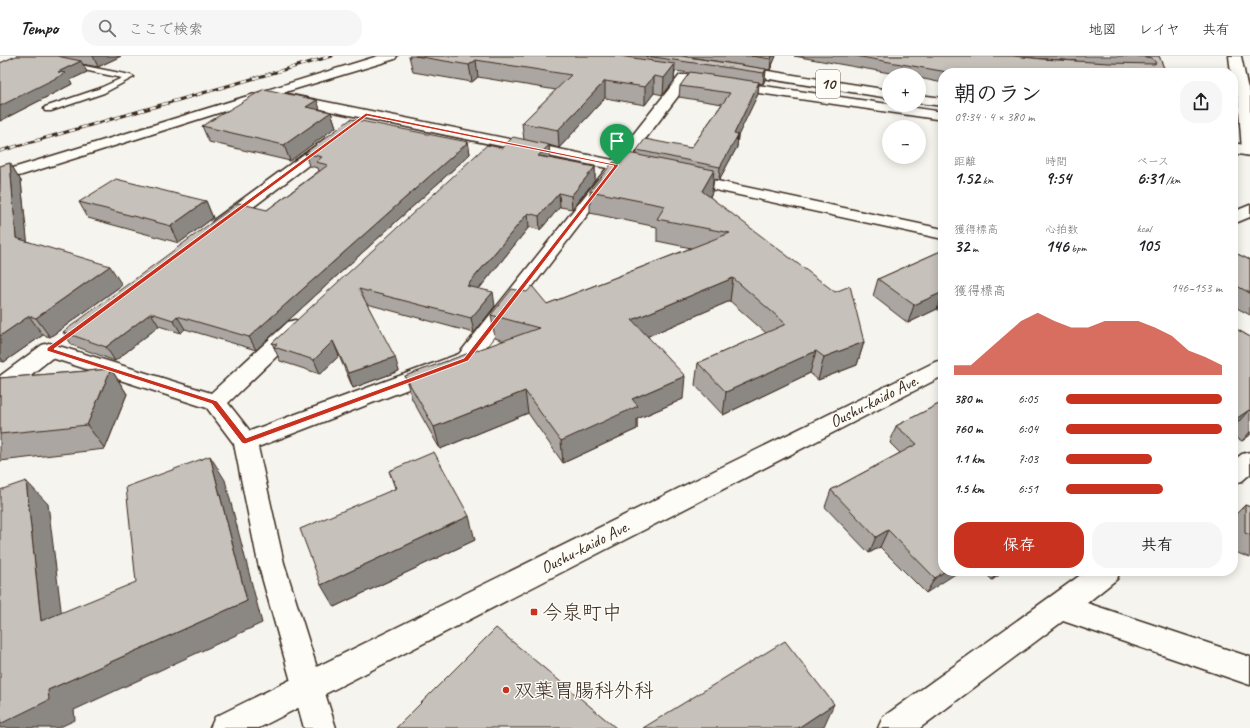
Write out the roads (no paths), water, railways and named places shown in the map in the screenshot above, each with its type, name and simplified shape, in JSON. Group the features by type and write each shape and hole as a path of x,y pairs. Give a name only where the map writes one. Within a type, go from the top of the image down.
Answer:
{"street":[{"path":"0,177 391,56"},
{"path":"1235,56 1235,68"},
{"name":"10","path":"720,67 882,93"},
{"path":"245,442 466,359 685,78"},
{"path":"716,83 938,115"},
{"path":"1238,87 1245,98 1250,150 1238,149"},
{"path":"265,94 656,174"},
{"path":"926,100 938,101"},
{"path":"208,232 366,114"},
{"path":"478,157 495,140"},
{"path":"671,177 938,233"},
{"path":"1238,216 1250,210"},
{"path":"214,402 308,315"},
{"path":"0,387 56,345 214,402 245,442 271,563 320,728"},
{"name":"Oushu-kaido Ave.","path":"226,728 938,370"},
{"path":"1238,470 1250,461"},
{"path":"894,728 1100,576"},
{"path":"1060,607 1250,671"}],"lane":[{"path":"48,109 101,91 130,77 59,63"}],"railway":[{"path":"0,151 332,56"}],"place":[{"name":"今泉町中","path":"534,612"},
{"name":"双葉胃腸科外科","path":"506,690"}]}
